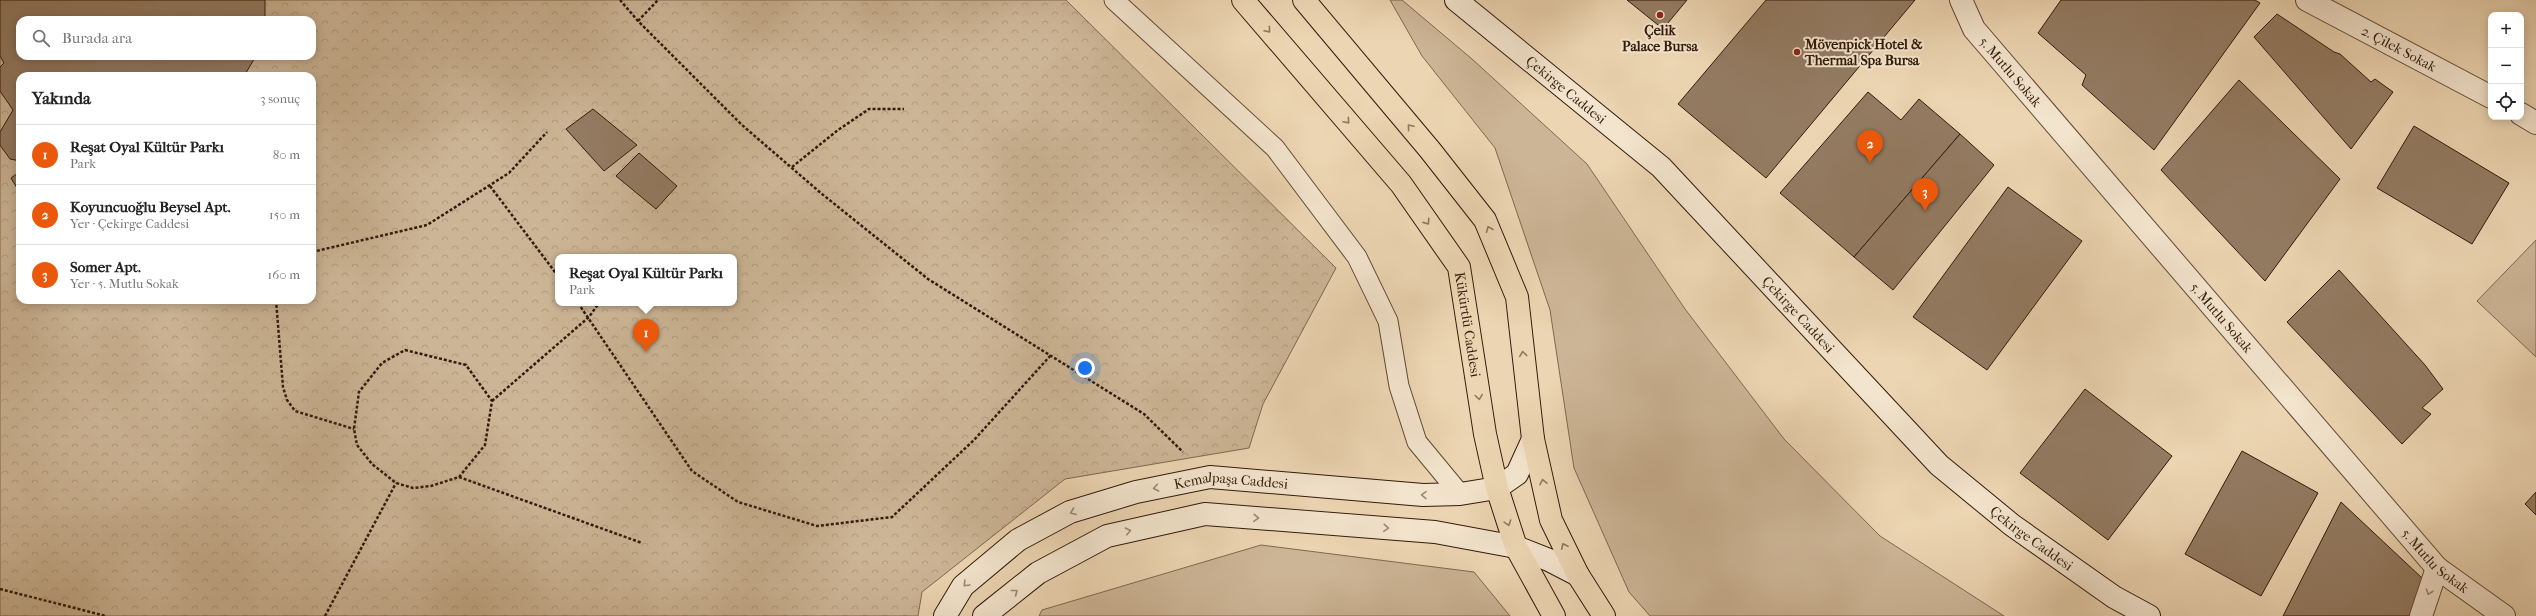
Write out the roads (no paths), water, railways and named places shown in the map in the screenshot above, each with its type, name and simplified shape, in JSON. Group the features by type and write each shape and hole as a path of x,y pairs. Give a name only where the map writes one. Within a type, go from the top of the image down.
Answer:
{"main road":[{"name":"Kükürtlü Caddesi","path":"1242,0 1401,184 1459,267 1485,434 1497,488 1516,547 1554,616"},
{"path":"1304,0 1430,150 1485,220 1516,297 1533,439 1552,520 1578,576 1604,616"},
{"name":"Çekirge Caddesi","path":"1456,0 1661,167 1939,466 2012,525 2114,597 2149,616"},
{"name":"5. Mutlu Sokak","path":"1961,0 1974,29 2437,568 2504,616"},
{"name":"2. Çilek Sokak","path":"2307,0 2488,95"},
{"path":"2524,116 2536,123"},
{"name":"Kemalpaşa Caddesi","path":"945,616 963,586 1018,540 1064,516 1136,492 1210,477 1423,495 1460,494 1497,488 1517,474 1533,439"},
{"name":"Kemalpaşa Caddesi","path":"984,616 1038,573 1107,536 1205,514 1435,532 1516,547 1549,560 1578,576"},
{"path":"2421,616 2437,568"}],"lane":[{"path":"1114,0 1275,148 1357,257 1388,321 1399,386 1417,442 1460,494"}],"place":[{"name":"Çelik Palace Bursa","path":"1660,15"},
{"name":"Mövenpick Hotel & Thermal Spa Bursa","path":"1797,52"},
{"name":"Koyuncuoğlu Beysel Apt.","path":"1870,163"},
{"name":"Somer Apt.","path":"1925,211"},
{"name":"Reşat Oyal Kültür Parkı","path":"646,352"}]}
